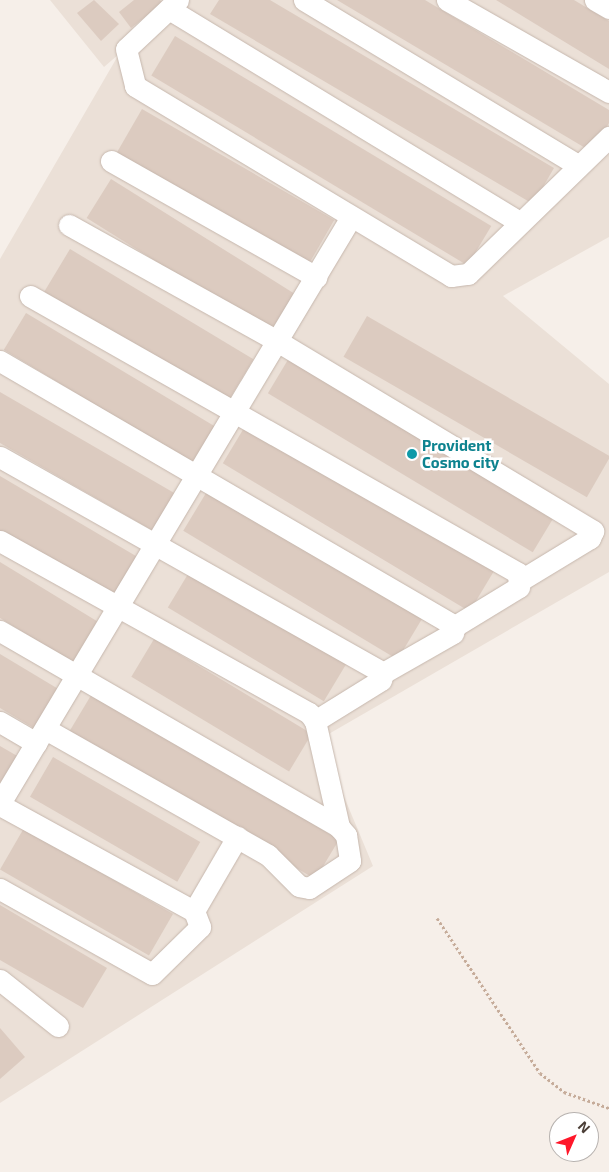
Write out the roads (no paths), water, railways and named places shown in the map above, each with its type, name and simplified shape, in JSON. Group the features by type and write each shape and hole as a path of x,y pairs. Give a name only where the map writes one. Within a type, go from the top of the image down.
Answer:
{"street":[{"path":"304,0 579,166"},
{"path":"595,0 609,8"},
{"path":"450,1 609,92"},
{"path":"520,222 174,4 126,49 135,86 451,276 461,277 520,222 609,137"},
{"path":"111,161 316,277"},
{"path":"0,889 152,974 200,927 194,911 0,804 158,543 351,217"},
{"path":"69,225 277,341 593,531 590,538 521,580"},
{"path":"30,296 236,410 518,572 521,580 519,586 455,626 454,633 383,673 381,680 315,721"},
{"path":"0,361 198,474 455,626"},
{"path":"0,457 158,543 383,673"},
{"path":"0,541 118,608 302,708 315,721 339,827"},
{"path":"0,631 339,827 346,835 350,861 309,888 299,886 268,855 237,837 41,736 0,722"},
{"path":"194,911 237,837"},
{"path":"0,980 58,1026"}],"place":[{"name":"Provident Cosmo city","path":"412,454"}]}
